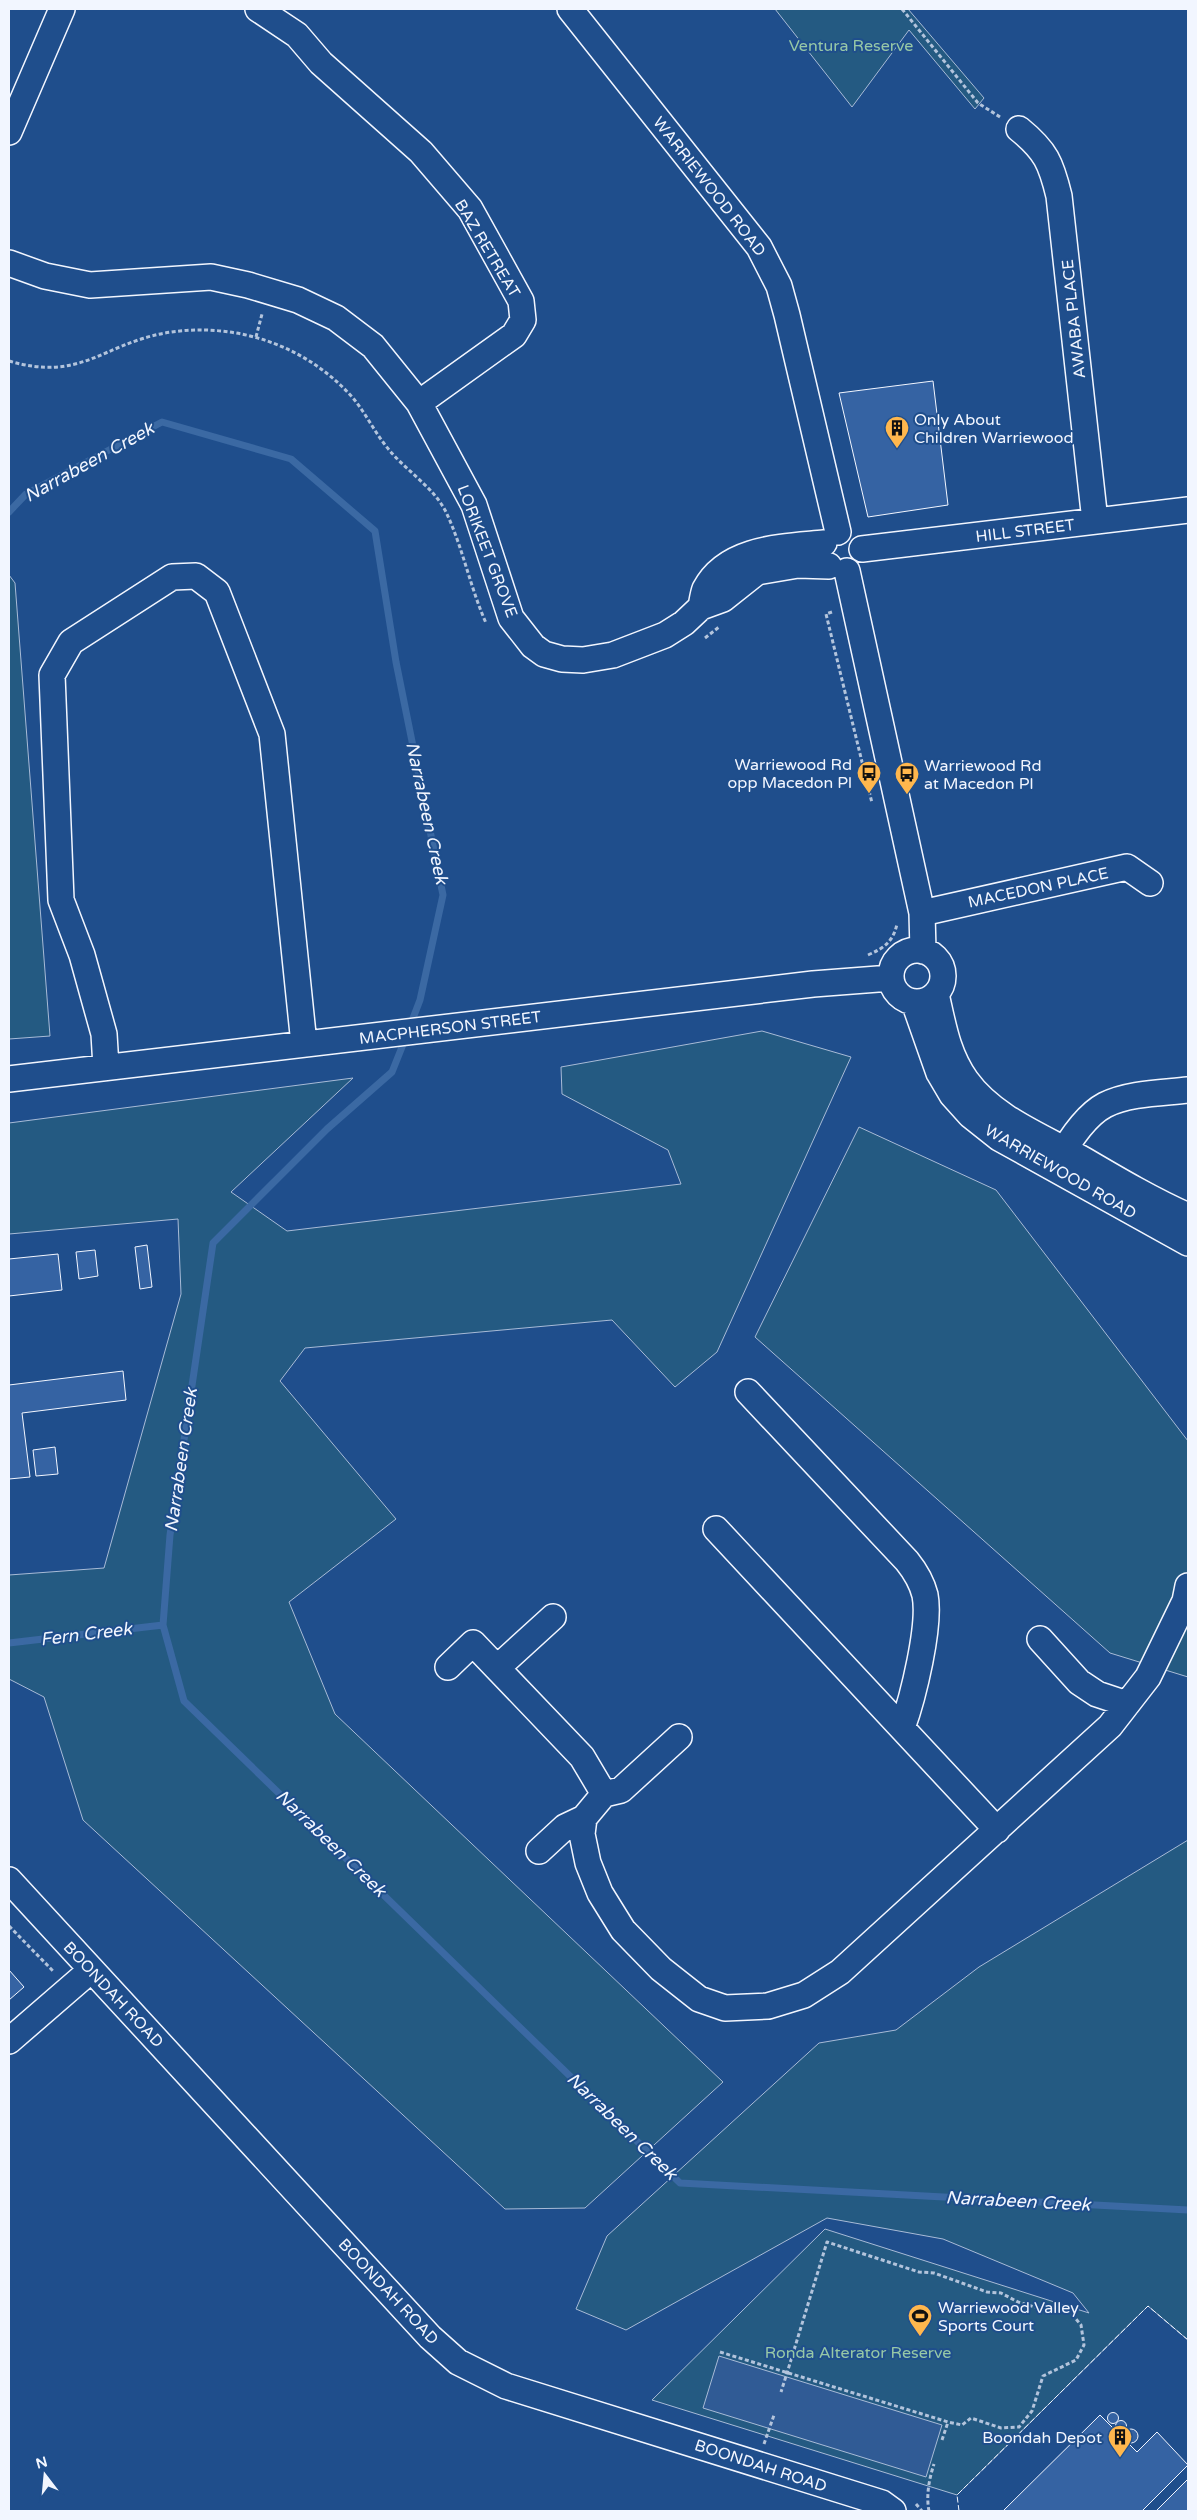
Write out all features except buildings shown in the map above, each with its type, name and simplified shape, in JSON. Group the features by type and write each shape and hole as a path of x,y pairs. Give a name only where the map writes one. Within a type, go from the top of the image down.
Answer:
{"street":[{"path":"9,132 62,9"},
{"name":"BAZ RETREAT","path":"258,9 297,35 321,63 421,152 470,210 521,301 523,320 514,335 419,403"},
{"name":"WARRIEWOOD ROAD","path":"570,9 719,194 768,262 779,286 787,315 834,553 922,913 923,951"},
{"name":"AWABA PLACE","path":"1019,129 1043,150 1054,177 1059,196 1095,521"},
{"name":"LORIKEET GROVE","path":"9,263 45,276 90,285 211,278 248,285 298,300 336,318 374,346 419,403 474,505 511,618 533,646 544,654 562,659 598,659 666,635 684,623 701,607 705,589 717,574 734,562 764,549 834,553"},
{"name":"HILL STREET","path":"834,553 845,532 856,537 862,549 1188,510"},
{"path":"106,1067 104,1034 82,955 61,900 52,674 70,642 172,577 196,576 217,592 272,734 304,1044"},
{"name":"MACEDON PLACE","path":"922,913 1127,867 1150,883"},
{"path":"915,950 930,954 941,965 943,980 925,998 898,994 892,978 895,962 900,956 915,950"},
{"name":"MACPHERSON STREET","path":"9,1079 812,984 892,978"},
{"name":"WARRIEWOOD ROAD","path":"925,998 966,1080 996,1111 1059,1159 1188,1242"},
{"path":"1059,1159 1085,1122 1103,1106 1116,1100 1188,1090"},
{"name":"WARRIEWOOD ROAD","path":"1059,1159 1121,1183 1188,1216"},
{"path":"748,1392 907,1561 916,1573 925,1593 927,1612 912,1700 902,1728"},
{"path":"716,1529 997,1830"},
{"path":"584,1818 582,1834 588,1863 600,1893 622,1930 661,1969 699,1999 725,2008 768,2006 804,1995 840,1972 1110,1726 1148,1678 1185,1601 1188,1586"},
{"path":"497,1668 553,1617"},
{"path":"1040,1639 1079,1682 1098,1694 1127,1704"},
{"path":"448,1667 473,1643 582,1757 604,1794"},
{"path":"539,1851 566,1827 584,1818 604,1794 621,1790 679,1737"},
{"name":"BOONDAH ROAD","path":"9,1880 430,2337 458,2362 506,2386 882,2503 893,2511"},
{"path":"9,2041 92,1970"}],"path":[{"path":"902,9 978,103 1019,129"},
{"path":"256,337 263,312"},
{"path":"9,361 40,368 65,367 81,364 138,340 181,330 230,332 256,337 281,345 300,355 337,382 354,400 390,451 439,501 455,532 487,626"},
{"path":"826,614 873,809"},
{"path":"703,640 721,625"},
{"path":"860,957 884,948 892,940 897,918"},
{"path":"9,1926 70,1988"},
{"path":"720,2352 786,2373 948,2422 962,2425 971,2418 1001,2428 1019,2427 1032,2411 1043,2376 1076,2360 1084,2345 1081,2325 1070,2312 1025,2304 1002,2293 987,2292 934,2273 920,2272 827,2242 786,2373 780,2392"},
{"path":"763,2447 774,2414"},
{"path":"942,2440 948,2422"},
{"path":"929,2511 927,2503 929,2476 934,2464"}],"green space":[{"name":"Ventura Reserve","path":"775,9 908,9 984,98 975,109 909,30 852,107"},
{"path":"9,575 15,583 50,1036 9,1039"},
{"path":"762,1031 851,1057 717,1352 675,1387 612,1320 305,1348 280,1381 396,1519 289,1602 335,1714 723,2082 585,2208 505,2209 83,1820 44,1697 9,1679 9,1575 104,1568 181,1294 178,1219 9,1234 9,1123 353,1078 231,1192 287,1231 681,1184 668,1150 562,1094 561,1067"},
{"path":"859,1127 996,1190 1188,1441 1188,1677 1110,1653 755,1337"},
{"name":"Ronda Alterator Reserve","path":"1188,1840 1188,2340 1148,2306 957,2495 652,2400 825,2229 1089,2313 1073,2293 943,2239 827,2218 626,2330 576,2309 607,2236 819,2043 896,2030 979,1967"}],"shaded area":[{"path":"719,2356 942,2425 926,2477 703,2408"}],"waterway":[{"name":"Narrabeen Creek","path":"9,512 26,494 162,422 291,459 375,531 396,662 443,895 420,1000 410,1026"},
{"name":"Narrabeen Creek","path":"406,1037 392,1072 327,1129 213,1243 170,1535 163,1625 184,1701 680,2183 1188,2210"},
{"name":"Fern Creek","path":"9,1643 163,1625"}],"fence":[{"path":"959,2511 957,2495 1148,2306 1188,2340"}],"place":[{"name":"Only About Children Warriewood","path":"897,449"},
{"name":"Warriewood Rd opp Macedon Pl","path":"869,794"},
{"name":"Warriewood Rd at Macedon Pl","path":"907,795"},
{"name":"Warriewood Valley Sports Court","path":"920,2337"},
{"name":"Boondah Depot","path":"1120,2458"}]}
